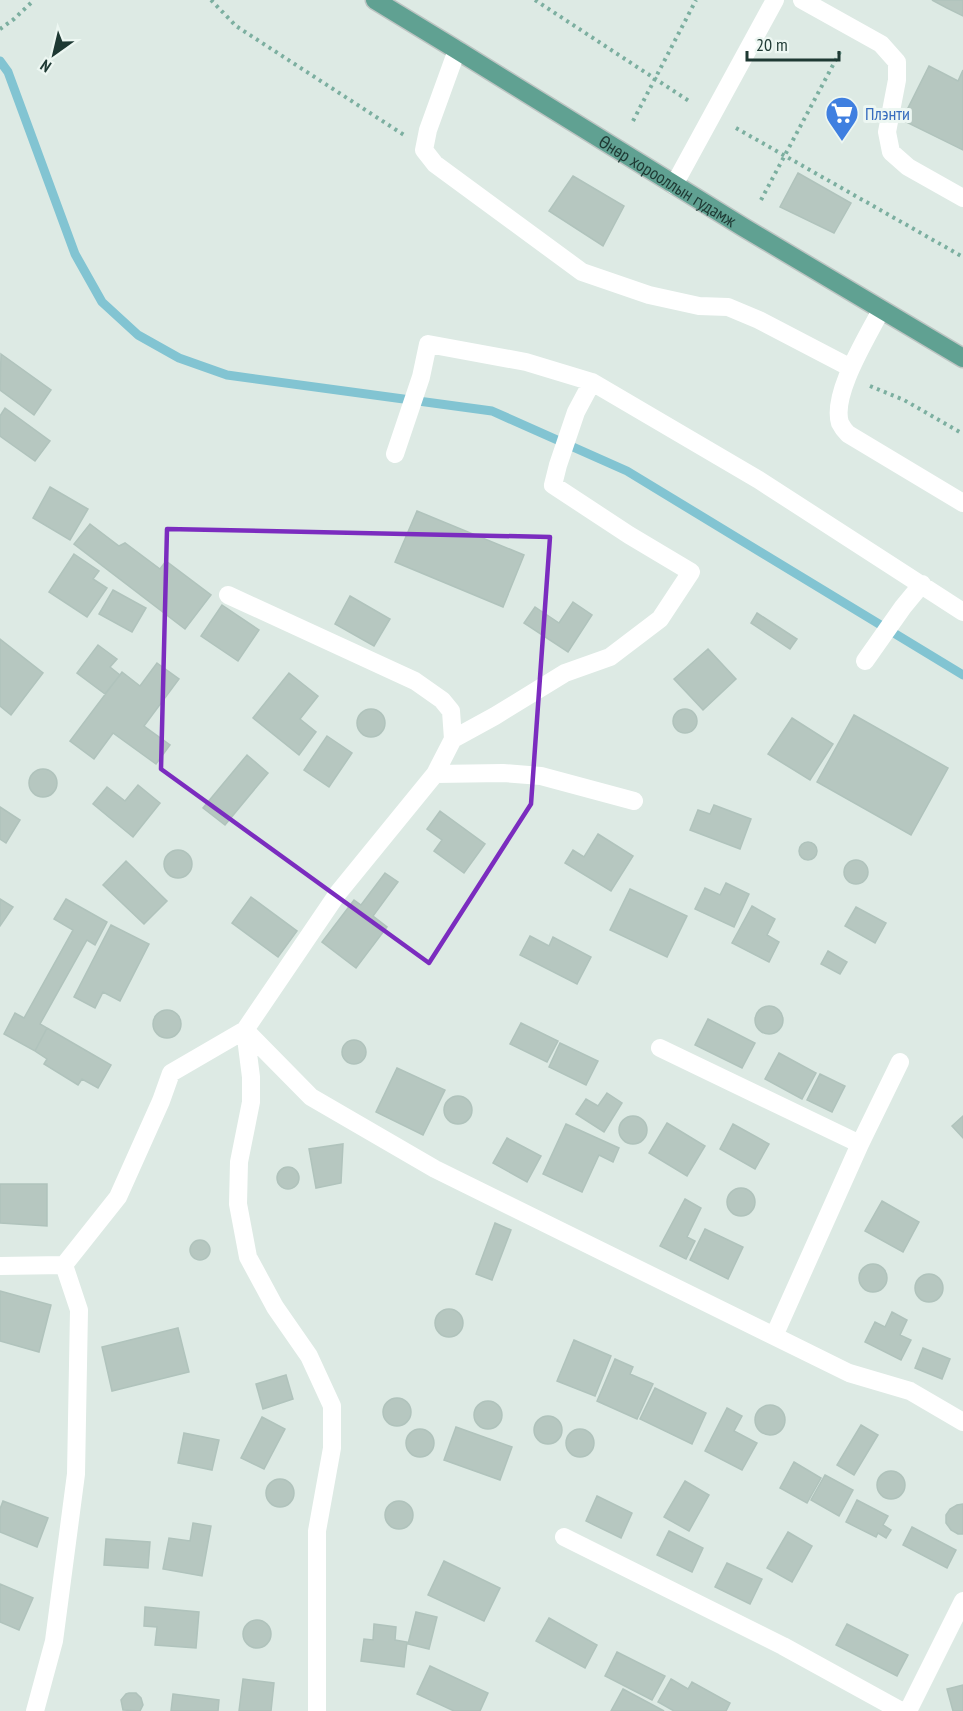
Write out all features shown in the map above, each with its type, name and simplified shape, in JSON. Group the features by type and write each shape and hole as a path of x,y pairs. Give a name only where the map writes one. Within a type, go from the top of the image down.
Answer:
{"main road":[{"name":"Өнөр хорооллын гудамж","path":"375,0 674,185 963,358"}],"street":[{"path":"674,185 775,0"},
{"path":"802,0 881,44 897,62 897,80 887,132 891,152 908,167 963,198"},
{"path":"457,50 428,130 424,150 435,164 582,272 649,295 699,306 728,308 759,320 850,368"},
{"path":"881,310 850,368 838,409 840,423 848,434 963,503"},
{"path":"395,454 421,377 428,344 526,362 592,382 759,480 963,612"},
{"path":"453,739 565,673 610,657 660,619 691,572 628,536 553,485 576,412 592,382"},
{"path":"865,661 903,607 922,585"},
{"path":"64,1265 118,1197 161,1101 171,1073 245,1030 338,893 435,774 453,739 451,711 442,700 414,681 228,595"},
{"path":"435,774 503,773 541,777 634,801"},
{"path":"245,1030 311,1097 435,1169 849,1373 910,1391 963,1422"},
{"path":"245,1030 251,1077 251,1102 239,1162 238,1204 248,1257 275,1307 309,1356 332,1406 332,1448 317,1531 320,1710"},
{"path":"660,1048 860,1144"},
{"path":"774,1336 860,1144 900,1062"},
{"path":"0,1266 64,1265"},
{"path":"35,1711 54,1641 76,1474 79,1310 64,1265"},
{"path":"564,1537 783,1646 901,1711"},
{"path":"908,1711 963,1600"}],"path":[{"path":"0,29 34,0"},
{"path":"535,0 689,101"},
{"path":"633,121 696,0"},
{"path":"761,200 853,29"},
{"path":"736,128 963,257"}],"highlighted area":[{"path":"167,529 550,537 531,804 429,963 161,769"}],"building":[{"path":"932,0 963,0 963,16 947,8"},
{"path":"929,66 958,81 963,70 963,150 902,120"},
{"path":"798,173 851,203 834,233 780,207"},
{"path":"573,176 624,206 603,246 549,211"},
{"path":"1,354 51,390 34,415 0,390"},
{"path":"5,408 50,441 35,461 0,436 0,416"},
{"path":"50,487 88,509 70,540 33,518"},
{"path":"417,511 524,555 503,607 395,562"},
{"path":"90,524 119,546 125,543 160,569 166,561 211,595 185,629 74,544"},
{"path":"74,554 99,571 93,579 107,588 87,617 49,592"},
{"path":"113,590 146,608 132,632 99,614"},
{"path":"350,596 390,619 374,646 335,624"},
{"path":"573,602 592,615 568,652 524,623 535,607 559,623"},
{"path":"222,605 259,630 238,661 201,636"},
{"path":"757,613 797,639 790,649 751,623"},
{"path":"0,639 43,673 11,715 0,706"},
{"path":"98,645 117,659 110,667 120,675 105,694 77,673"},
{"path":"708,649 736,679 703,710 674,679"},
{"path":"157,663 179,679 144,726 170,745 156,764 113,733 94,759 70,741 122,672 140,686"},
{"path":"289,673 318,696 300,719 316,732 299,755 253,718"},
{"path":"371,709 381,713 385,723 381,733 371,737 361,733 357,723 361,713"},
{"path":"685,709 694,712 697,721 694,730 685,733 676,730 673,721 676,712"},
{"path":"854,715 948,768 911,835 817,782"},
{"path":"792,718 833,744 810,780 768,754"},
{"path":"327,736 352,753 329,787 304,770"},
{"path":"247,755 268,773 225,825 203,808"},
{"path":"43,769 53,773 57,783 53,793 43,797 33,793 29,783 33,773"},
{"path":"138,785 160,803 133,837 93,804 107,787 125,801"},
{"path":"714,805 751,819 740,849 690,830 698,810 710,814"},
{"path":"0,807 20,820 6,843 0,839"},
{"path":"440,811 485,844 464,873 434,851 442,840 427,829"},
{"path":"598,834 633,856 611,891 565,863 573,850 584,857"},
{"path":"808,842 814,845 817,851 814,857 808,860 802,857 799,851 802,845"},
{"path":"178,850 188,854 192,864 188,874 178,878 168,874 164,864 168,854"},
{"path":"856,860 861,861 867,867 867,877 861,883 856,884 851,883 845,877 844,872 845,867 851,861"},
{"path":"126,861 167,901 144,924 103,885"},
{"path":"385,873 398,882 373,916 387,927 356,968 322,942 354,900 361,905"},
{"path":"726,883 749,894 734,927 695,909 705,888 720,895"},
{"path":"630,889 687,916 667,957 610,930"},
{"path":"251,897 297,931 278,957 232,923"},
{"path":"0,899 13,907 0,926"},
{"path":"66,899 107,922 95,945 87,940 40,1024 47,1028 35,1051 4,1034 15,1013 24,1018 73,930 54,919"},
{"path":"752,906 775,919 767,935 779,942 769,962 732,943"},
{"path":"856,907 886,923 875,943 845,926"},
{"path":"111,925 149,944 120,1001 103,992 95,1008 74,997"},
{"path":"530,936 549,946 553,937 591,957 577,984 520,955"},
{"path":"828,951 847,962 840,974 821,964"},
{"path":"769,1006 779,1010 783,1020 779,1030 769,1034 759,1030 755,1020 759,1010"},
{"path":"167,1010 177,1014 181,1024 177,1034 167,1038 157,1034 153,1024 157,1014"},
{"path":"708,1019 755,1043 742,1068 695,1045"},
{"path":"521,1023 558,1041 547,1062 510,1044"},
{"path":"47,1028 111,1065 98,1088 82,1079 78,1085 44,1064 47,1059 35,1051"},
{"path":"354,1040 363,1043 366,1052 363,1061 354,1064 345,1061 342,1052 345,1043"},
{"path":"560,1043 598,1061 586,1085 549,1067"},
{"path":"779,1053 816,1073 802,1099 765,1079"},
{"path":"397,1068 445,1090 423,1135 376,1112"},
{"path":"820,1074 845,1086 832,1112 807,1100"},
{"path":"607,1093 622,1103 604,1132 576,1114 586,1099 598,1106"},
{"path":"458,1096 468,1100 472,1110 468,1120 458,1124 448,1120 444,1110 448,1100"},
{"path":"633,1116 643,1120 647,1130 643,1140 633,1144 623,1140 619,1130 623,1120"},
{"path":"963,1116 963,1138 952,1126"},
{"path":"667,1123 705,1146 687,1176 649,1153"},
{"path":"566,1124 619,1148 613,1162 599,1155 582,1192 543,1174"},
{"path":"733,1124 769,1144 755,1169 720,1149"},
{"path":"507,1138 541,1156 527,1182 493,1163"},
{"path":"343,1144 341,1183 316,1188 309,1149"},
{"path":"288,1167 296,1170 299,1178 296,1186 288,1189 280,1186 277,1178 280,1170"},
{"path":"0,1184 47,1184 47,1226 0,1223"},
{"path":"741,1188 751,1192 755,1202 751,1212 741,1216 731,1212 727,1202 731,1192"},
{"path":"685,1199 701,1208 687,1237 695,1241 686,1259 660,1246"},
{"path":"882,1201 919,1222 903,1252 865,1231"},
{"path":"495,1223 511,1230 492,1280 476,1274"},
{"path":"705,1229 743,1247 728,1279 690,1260"},
{"path":"200,1240 207,1243 210,1250 207,1257 200,1260 193,1257 190,1250 193,1243"},
{"path":"873,1264 883,1268 887,1278 883,1288 873,1292 863,1288 859,1278 863,1268"},
{"path":"929,1274 939,1278 943,1288 939,1298 929,1302 919,1298 915,1288 919,1278"},
{"path":"0,1291 51,1305 39,1352 0,1341"},
{"path":"449,1309 459,1313 463,1323 459,1333 449,1337 439,1333 435,1323 439,1313"},
{"path":"892,1312 907,1320 900,1335 911,1340 901,1360 865,1342 875,1322 885,1327"},
{"path":"178,1328 189,1372 112,1391 102,1347"},
{"path":"574,1340 611,1356 595,1396 557,1381"},
{"path":"923,1348 950,1359 942,1379 915,1368"},
{"path":"615,1359 633,1367 630,1374 653,1384 637,1419 597,1401"},
{"path":"286,1375 293,1399 263,1409 256,1384"},
{"path":"655,1388 706,1413 692,1444 640,1419"},
{"path":"397,1398 407,1402 411,1412 407,1422 397,1426 387,1422 383,1412 387,1402"},
{"path":"488,1401 498,1405 502,1415 498,1425 488,1429 478,1425 474,1415 478,1405"},
{"path":"770,1405 776,1406 784,1414 784,1426 776,1434 770,1435 764,1434 756,1426 755,1420 756,1414 764,1406"},
{"path":"727,1408 742,1416 734,1431 757,1443 742,1470 705,1451"},
{"path":"548,1416 558,1420 562,1430 558,1440 548,1444 538,1440 534,1430 538,1420"},
{"path":"262,1417 285,1429 264,1469 241,1458"},
{"path":"861,1425 878,1435 854,1475 837,1465"},
{"path":"456,1427 512,1447 500,1480 444,1460"},
{"path":"420,1429 430,1433 434,1443 430,1453 420,1457 410,1453 406,1443 410,1433"},
{"path":"580,1429 590,1433 594,1443 590,1453 580,1457 570,1453 566,1443 570,1433"},
{"path":"184,1433 219,1440 212,1470 178,1463"},
{"path":"794,1462 821,1478 807,1503 780,1488"},
{"path":"891,1471 901,1475 905,1485 901,1495 891,1499 881,1495 877,1485 881,1475"},
{"path":"825,1475 853,1490 839,1516 811,1500"},
{"path":"280,1479 290,1483 294,1493 290,1503 280,1507 270,1503 266,1493 270,1483"},
{"path":"685,1481 709,1495 689,1531 664,1517"},
{"path":"597,1496 632,1513 621,1538 586,1521"},
{"path":"857,1500 888,1516 883,1525 891,1530 886,1538 878,1533 876,1537 846,1522"},
{"path":"3,1501 48,1518 37,1547 0,1532 0,1509"},
{"path":"399,1501 409,1505 413,1515 409,1525 399,1529 389,1525 385,1515 389,1505"},
{"path":"963,1504 963,1534 958,1534 946,1523 946,1515 950,1509"},
{"path":"193,1523 211,1526 202,1576 163,1569 169,1538 190,1541"},
{"path":"912,1527 956,1550 947,1568 903,1545"},
{"path":"669,1531 703,1548 692,1572 657,1555"},
{"path":"788,1532 812,1546 792,1582 767,1568"},
{"path":"106,1539 150,1542 148,1568 104,1565"},
{"path":"444,1561 500,1588 484,1621 428,1595"},
{"path":"727,1563 762,1579 750,1604 715,1587"},
{"path":"0,1584 33,1598 19,1630 0,1622"},
{"path":"145,1607 199,1612 196,1648 155,1645 157,1627 144,1626"},
{"path":"416,1612 437,1617 429,1649 408,1644"},
{"path":"549,1618 597,1645 585,1668 536,1641"},
{"path":"257,1620 267,1624 271,1634 267,1644 257,1648 247,1644 243,1634 247,1624"},
{"path":"374,1624 396,1627 395,1640 407,1642 404,1667 361,1661 364,1639 373,1640"},
{"path":"847,1624 908,1655 897,1676 836,1645"},
{"path":"617,1652 665,1676 652,1700 605,1676"},
{"path":"430,1666 488,1693 480,1711 454,1711 417,1694"},
{"path":"243,1679 274,1683 271,1711 239,1711"},
{"path":"671,1679 688,1689 692,1682 730,1703 726,1711 674,1711 658,1702"},
{"path":"963,1685 963,1711 953,1711 947,1689"},
{"path":"623,1689 664,1711 611,1711"},
{"path":"129,1693 136,1693 141,1698 143,1705 140,1711 123,1710 121,1700"},
{"path":"173,1694 219,1700 218,1711 171,1711"}],"waterway":[{"path":"0,61 8,72 75,254 102,302 138,335 179,358 227,375 492,411 627,471 963,675"}],"place":[{"name":"Плэнти","path":"842,142"}]}
